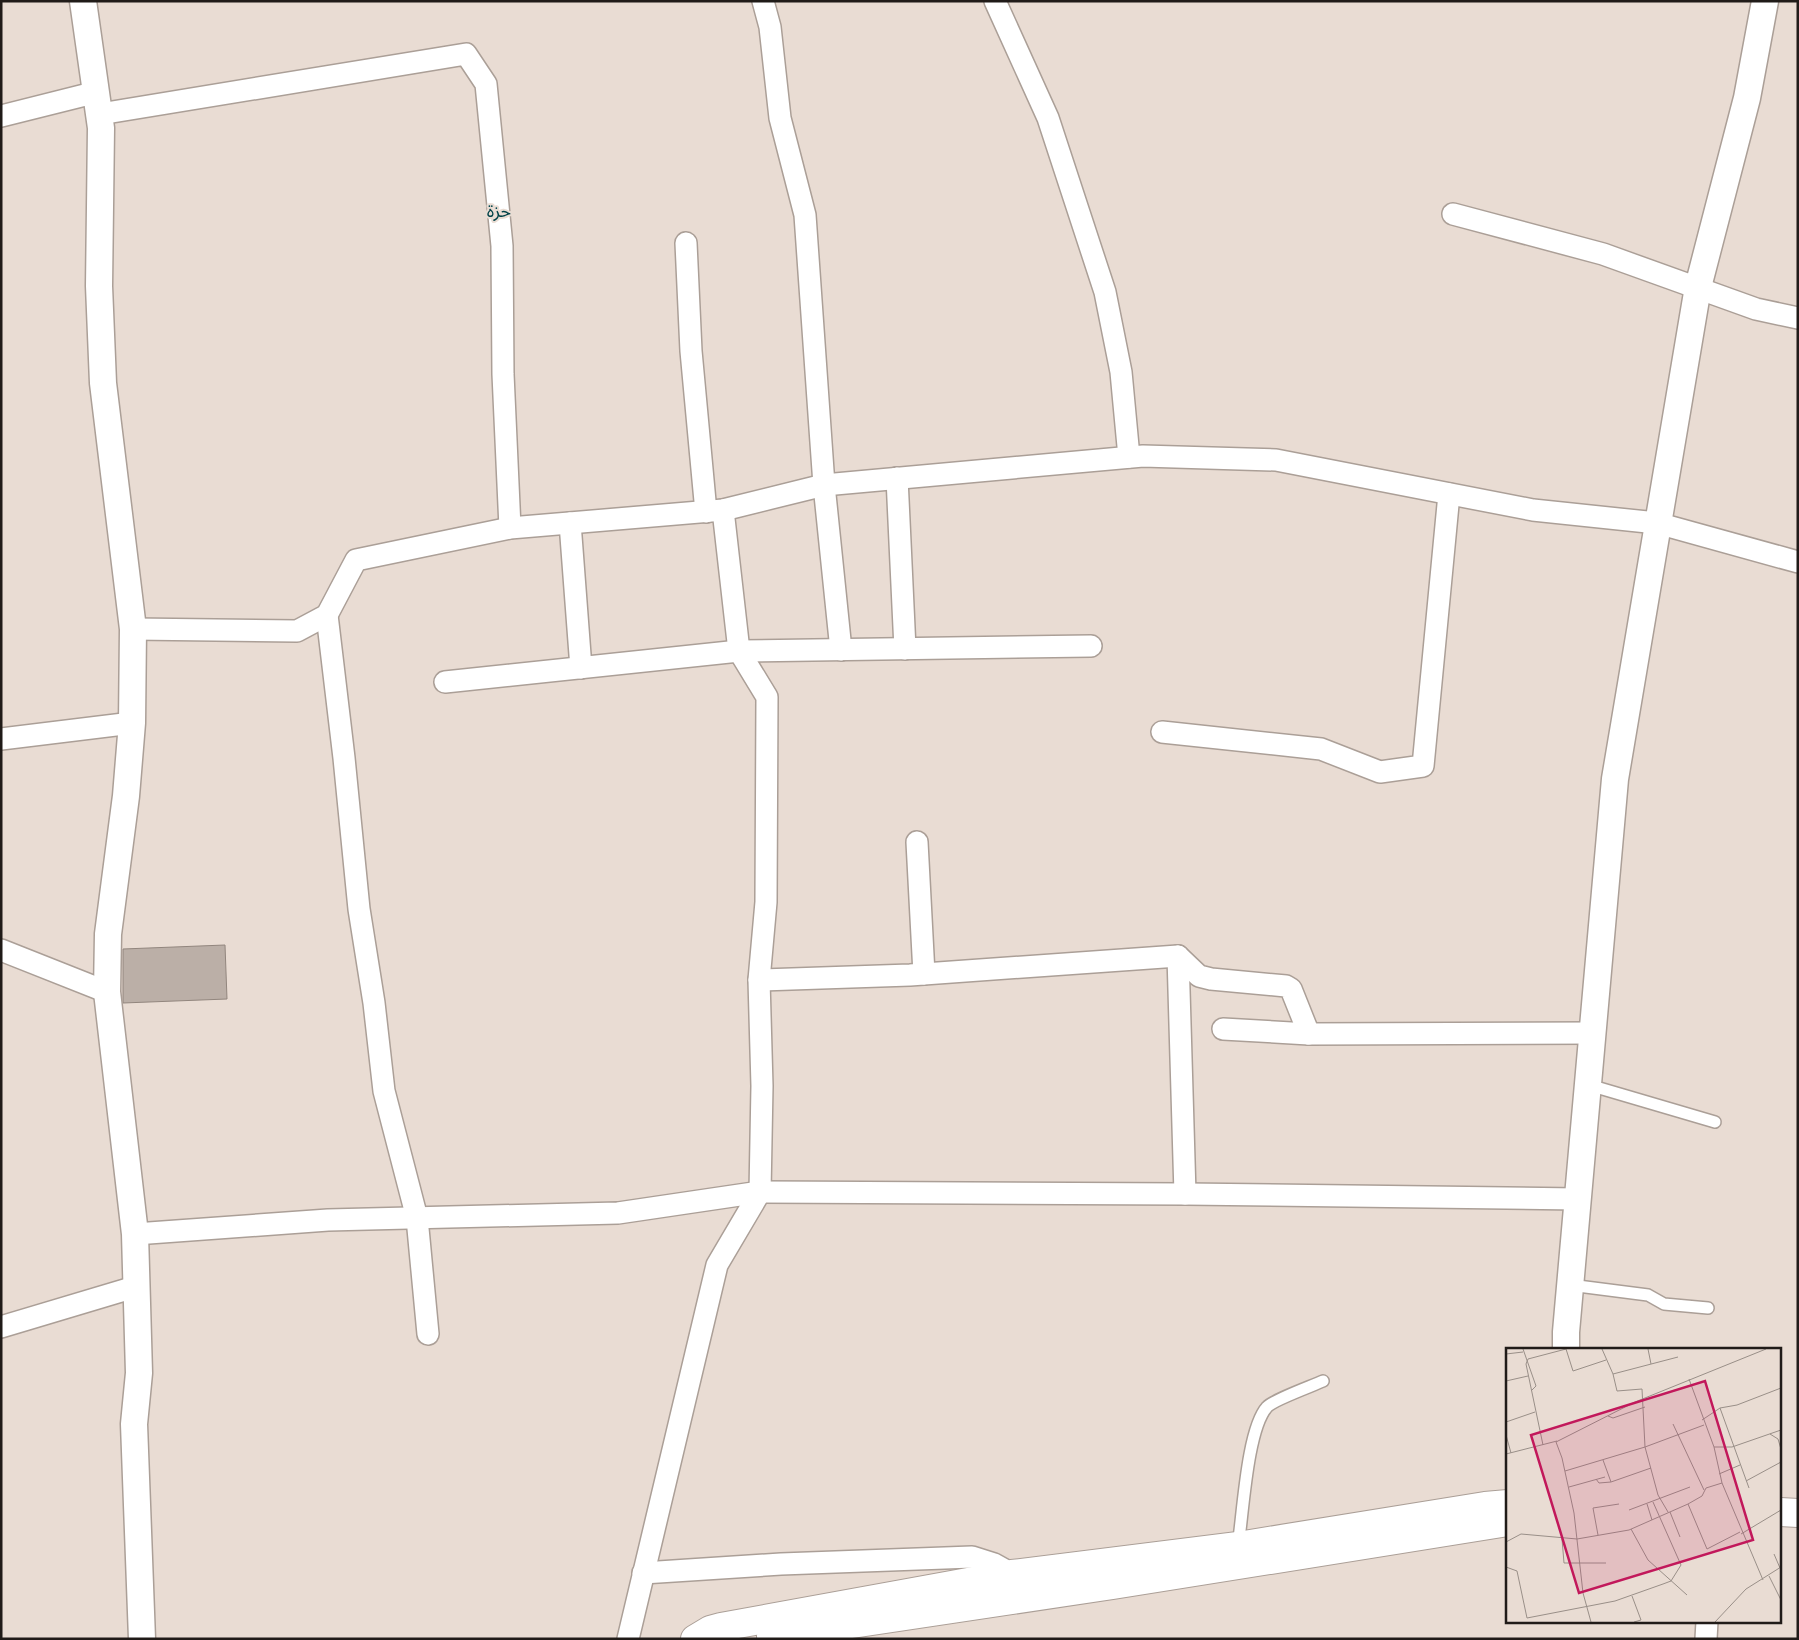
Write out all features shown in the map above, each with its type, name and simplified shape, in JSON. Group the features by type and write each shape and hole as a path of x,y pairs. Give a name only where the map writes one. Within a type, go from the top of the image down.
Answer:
{"main road":[{"path":"695,1639 710,1630 721,1627 1012,1574 1238,1546 1506,1504"},
{"path":"1782,1512 1798,1513"},
{"path":"754,1639 1506,1522"}],"street":[{"path":"83,1 98,103 100,339 107,425 133,629 132,723 126,796 108,934 107,992 135,1234 138,1286 139,1373 134,1424 142,1639"},
{"path":"763,1 770,27 780,118 805,216 824,485 841,650"},
{"path":"995,1 1048,118 1105,292 1121,372 1129,457"},
{"path":"1566,1348 1570,1285 1616,779 1657,523 1698,287 1747,98 1765,1"},
{"path":"1,116 466,54 486,84 499,217 510,528"},
{"path":"1452,214 1603,254 1756,309 1798,318"},
{"path":"628,1639 717,1265 760,1192 762,1086 759,980 766,902 767,697 739,652 714,511 691,351 686,243"},
{"path":"428,1334 416,1218 384,1091 374,1003 359,910 327,615 356,560 510,528 714,511 824,485 1129,457 1276,460 1532,510 1657,523 1798,562"},
{"path":"897,478 905,649"},
{"path":"1162,732 1321,749 1380,772 1423,766 1449,494"},
{"path":"570,523 581,668"},
{"path":"133,629 297,631 327,615"},
{"path":"445,682 739,652 1091,646"},
{"path":"1,739 132,723"},
{"path":"917,842 924,974"},
{"path":"1,950 107,992"},
{"path":"759,980 924,974 1178,956 1199,976 1211,979 1286,986 1291,989 1309,1034"},
{"path":"1178,956 1185,1194"},
{"path":"1223,1029 1309,1034 1594,1034"},
{"path":"135,1234 328,1220 618,1214 760,1192 1185,1194 1578,1199"},
{"path":"1,1326 138,1286"},
{"path":"139,1373 148,1395 153,1424 159,1639"},
{"path":"643,1572 781,1564 972,1557 994,1564 1012,1574 1019,1599"},
{"path":"1706,1639 1707,1622"}],"lane":[{"path":"1589,1085 1715,1122"},
{"path":"1570,1285 1648,1295 1664,1304 1708,1308"},
{"path":"1238,1546 1251,1446 1257,1424 1267,1406 1323,1381"}],"building":[{"path":"225,945 227,999 123,1003 123,949"}],"district":[{"name":"حزة","path":"499,210"}]}
